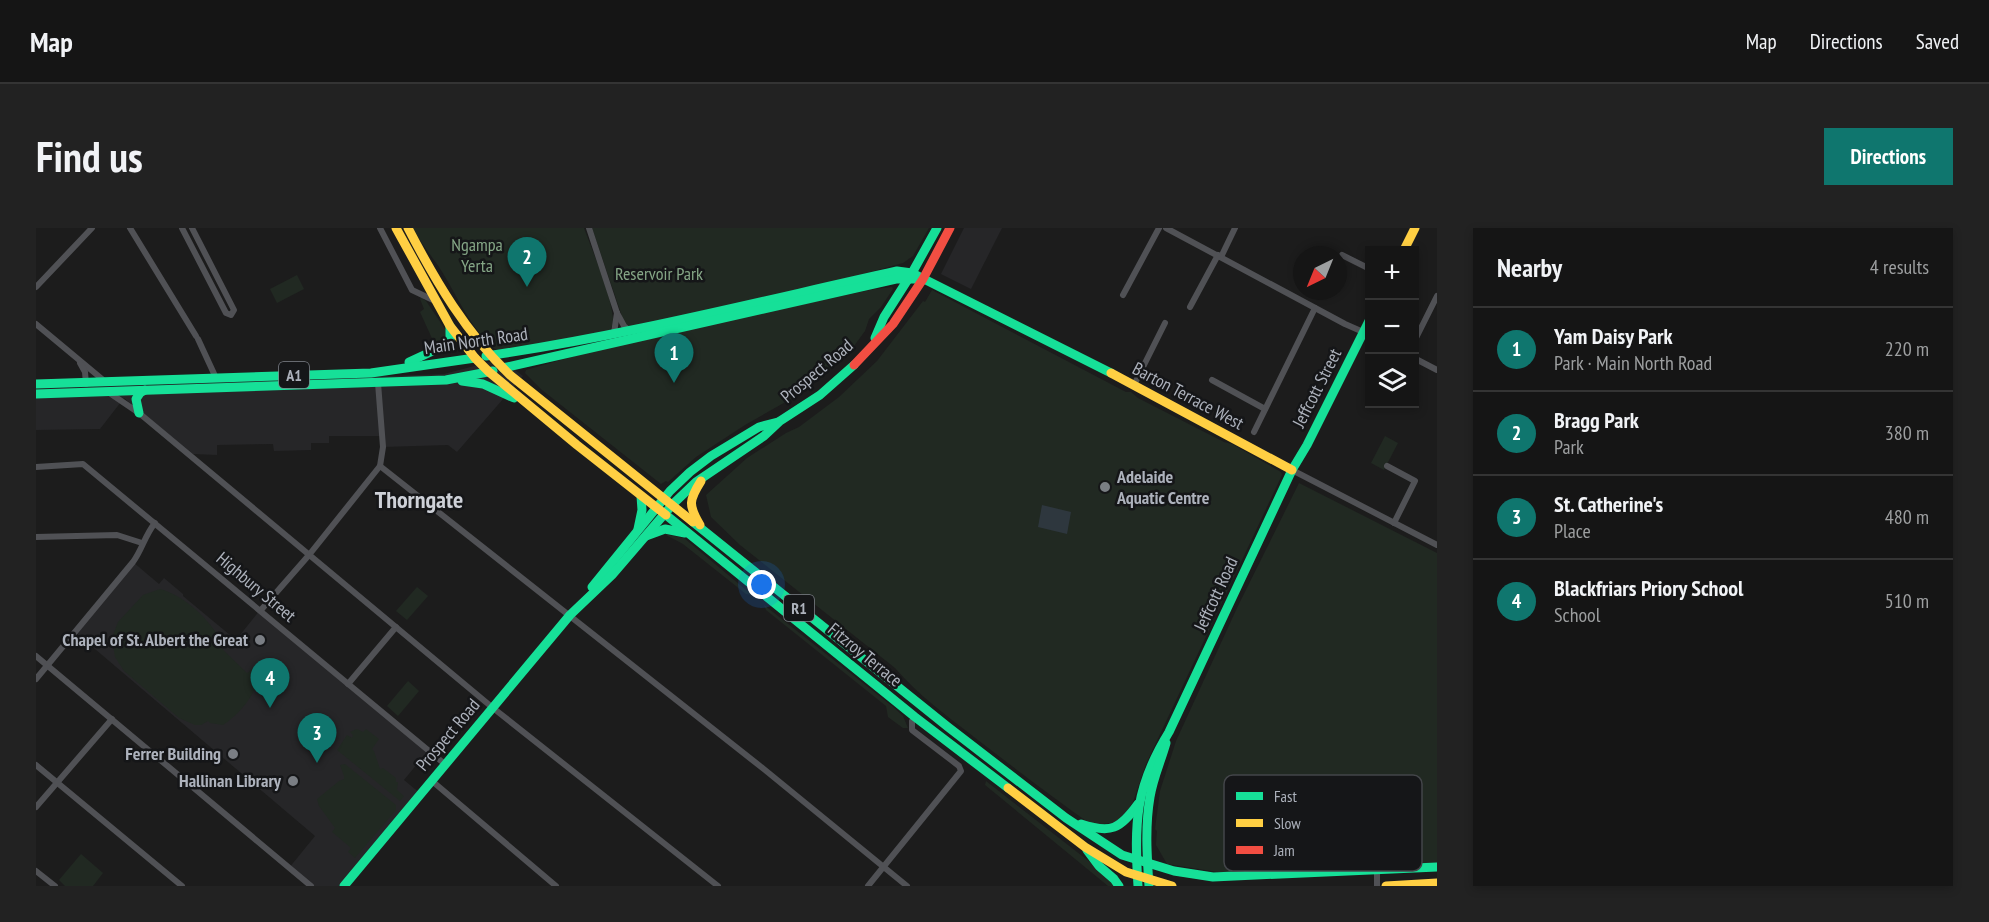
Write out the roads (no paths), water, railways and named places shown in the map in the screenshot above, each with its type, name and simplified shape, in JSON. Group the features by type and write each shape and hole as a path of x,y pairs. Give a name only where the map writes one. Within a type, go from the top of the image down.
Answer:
{"main road":[{"name":"R1","path":"396,228 450,326 489,372"},
{"name":"R1","path":"408,228 451,301 490,356"},
{"name":"Prospect Road","path":"873,343 884,317 937,228"},
{"name":"Prospect Road","path":"668,501 764,436 780,421 829,387 855,364 893,324 923,279 950,228"},
{"path":"1406,246 1415,228"},
{"name":"Main North Road","path":"105,387 145,390 382,372 538,349 897,271 910,276"},
{"name":"Main North Road","path":"36,384 105,387 446,380 910,276"},
{"path":"910,276 923,279"},
{"name":"Barton Terrace West","path":"923,279 1134,385 1292,470"},
{"path":"382,372 413,361 450,343 450,326"},
{"name":"Jeffcott Street","path":"1292,470 1365,335"},
{"name":"Fitzroy Terrace","path":"490,356 584,435 948,727 1094,838 1135,860"},
{"name":"Fitzroy Terrace","path":"489,372 915,717 1085,848 1138,881 1148,883"},
{"path":"446,380 483,384 531,406"},
{"name":"Main North Road","path":"36,394 86,387"},
{"path":"139,413 136,399 145,390"},
{"name":"Prospect Road","path":"344,886 570,615 612,575 690,472 711,456 759,427 780,421"},
{"path":"577,445 584,435"},
{"name":"Jeffcott Road","path":"1148,883 1147,823 1151,793 1169,732 1292,470"},
{"path":"702,528 691,511 690,504 695,490 708,472"},
{"path":"641,496 642,533 664,528 692,535"},
{"path":"762,578 764,595"},
{"path":"815,620 812,627 850,657 863,674"},
{"path":"887,678 896,693 914,708 915,717"},
{"path":"948,727 962,745 985,764 986,772"},
{"name":"Jeffcott Road","path":"1138,881 1135,860 1135,824 1138,804 1150,766 1159,746 1169,732"},
{"path":"1066,818 1105,831 1126,821 1138,804"},
{"path":"1085,848 1119,886"},
{"name":"R1","path":"1135,860 1185,874 1213,877 1377,871"},
{"name":"R1","path":"1422,868 1437,867"},
{"name":"R1","path":"1148,883 1172,886"},
{"path":"1386,886 1437,883"}],"street":[{"path":"36,287 92,228"},
{"path":"130,228 197,338 217,383"},
{"path":"182,228 226,313 231,315 234,310 192,228"},
{"path":"380,228 412,290 435,301"},
{"path":"589,228 617,313 629,330"},
{"path":"1123,295 1159,228"},
{"path":"1166,228 1365,333"},
{"path":"1190,307 1235,228"},
{"path":"1347,258 1365,266"},
{"path":"1419,332 1437,296"},
{"path":"1254,432 1315,308"},
{"path":"614,333 617,313"},
{"path":"1134,385 1165,323"},
{"path":"36,324 78,359 114,395 139,413 493,708 718,886"},
{"path":"78,359 85,372 86,387"},
{"path":"1419,361 1437,370"},
{"path":"1212,380 1265,409"},
{"path":"261,610 309,555 380,466 383,447 378,383"},
{"name":"Highbury Street","path":"36,466 83,464 446,765"},
{"path":"380,466 570,615 907,886"},
{"path":"1387,466 1415,481 1394,523"},
{"name":"Barton Terrace West","path":"1292,470 1437,545"},
{"path":"36,679 133,562 155,523"},
{"path":"36,537 117,535 142,543"},
{"path":"348,684 396,627"},
{"path":"36,656 310,886"},
{"path":"868,886 961,771 959,766 912,730 912,721 915,717"},
{"path":"36,807 112,719"},
{"path":"36,765 182,886"},
{"path":"432,781 556,886"},
{"path":"36,871 54,886"},
{"path":"1377,871 1377,886"}],"place":[{"name":"Bragg Park","path":"527,287"},
{"name":"Yam Daisy Park","path":"674,383"},
{"name":"Adelaide Aquatic Centre","path":"1105,487"},
{"name":"Chapel of St. Albert the Great","path":"260,640"},
{"name":"Blackfriars Priory School","path":"270,708"},
{"name":"Ferrer Building","path":"233,754"},
{"name":"St. Catherine's","path":"317,763"},
{"name":"Hallinan Library","path":"293,781"}],"district":[{"name":"Thorngate","path":"419,500"}],"park label":[{"name":"Ngampa Yerta","path":"477,255"},
{"name":"Reservoir Park","path":"659,274"}]}
